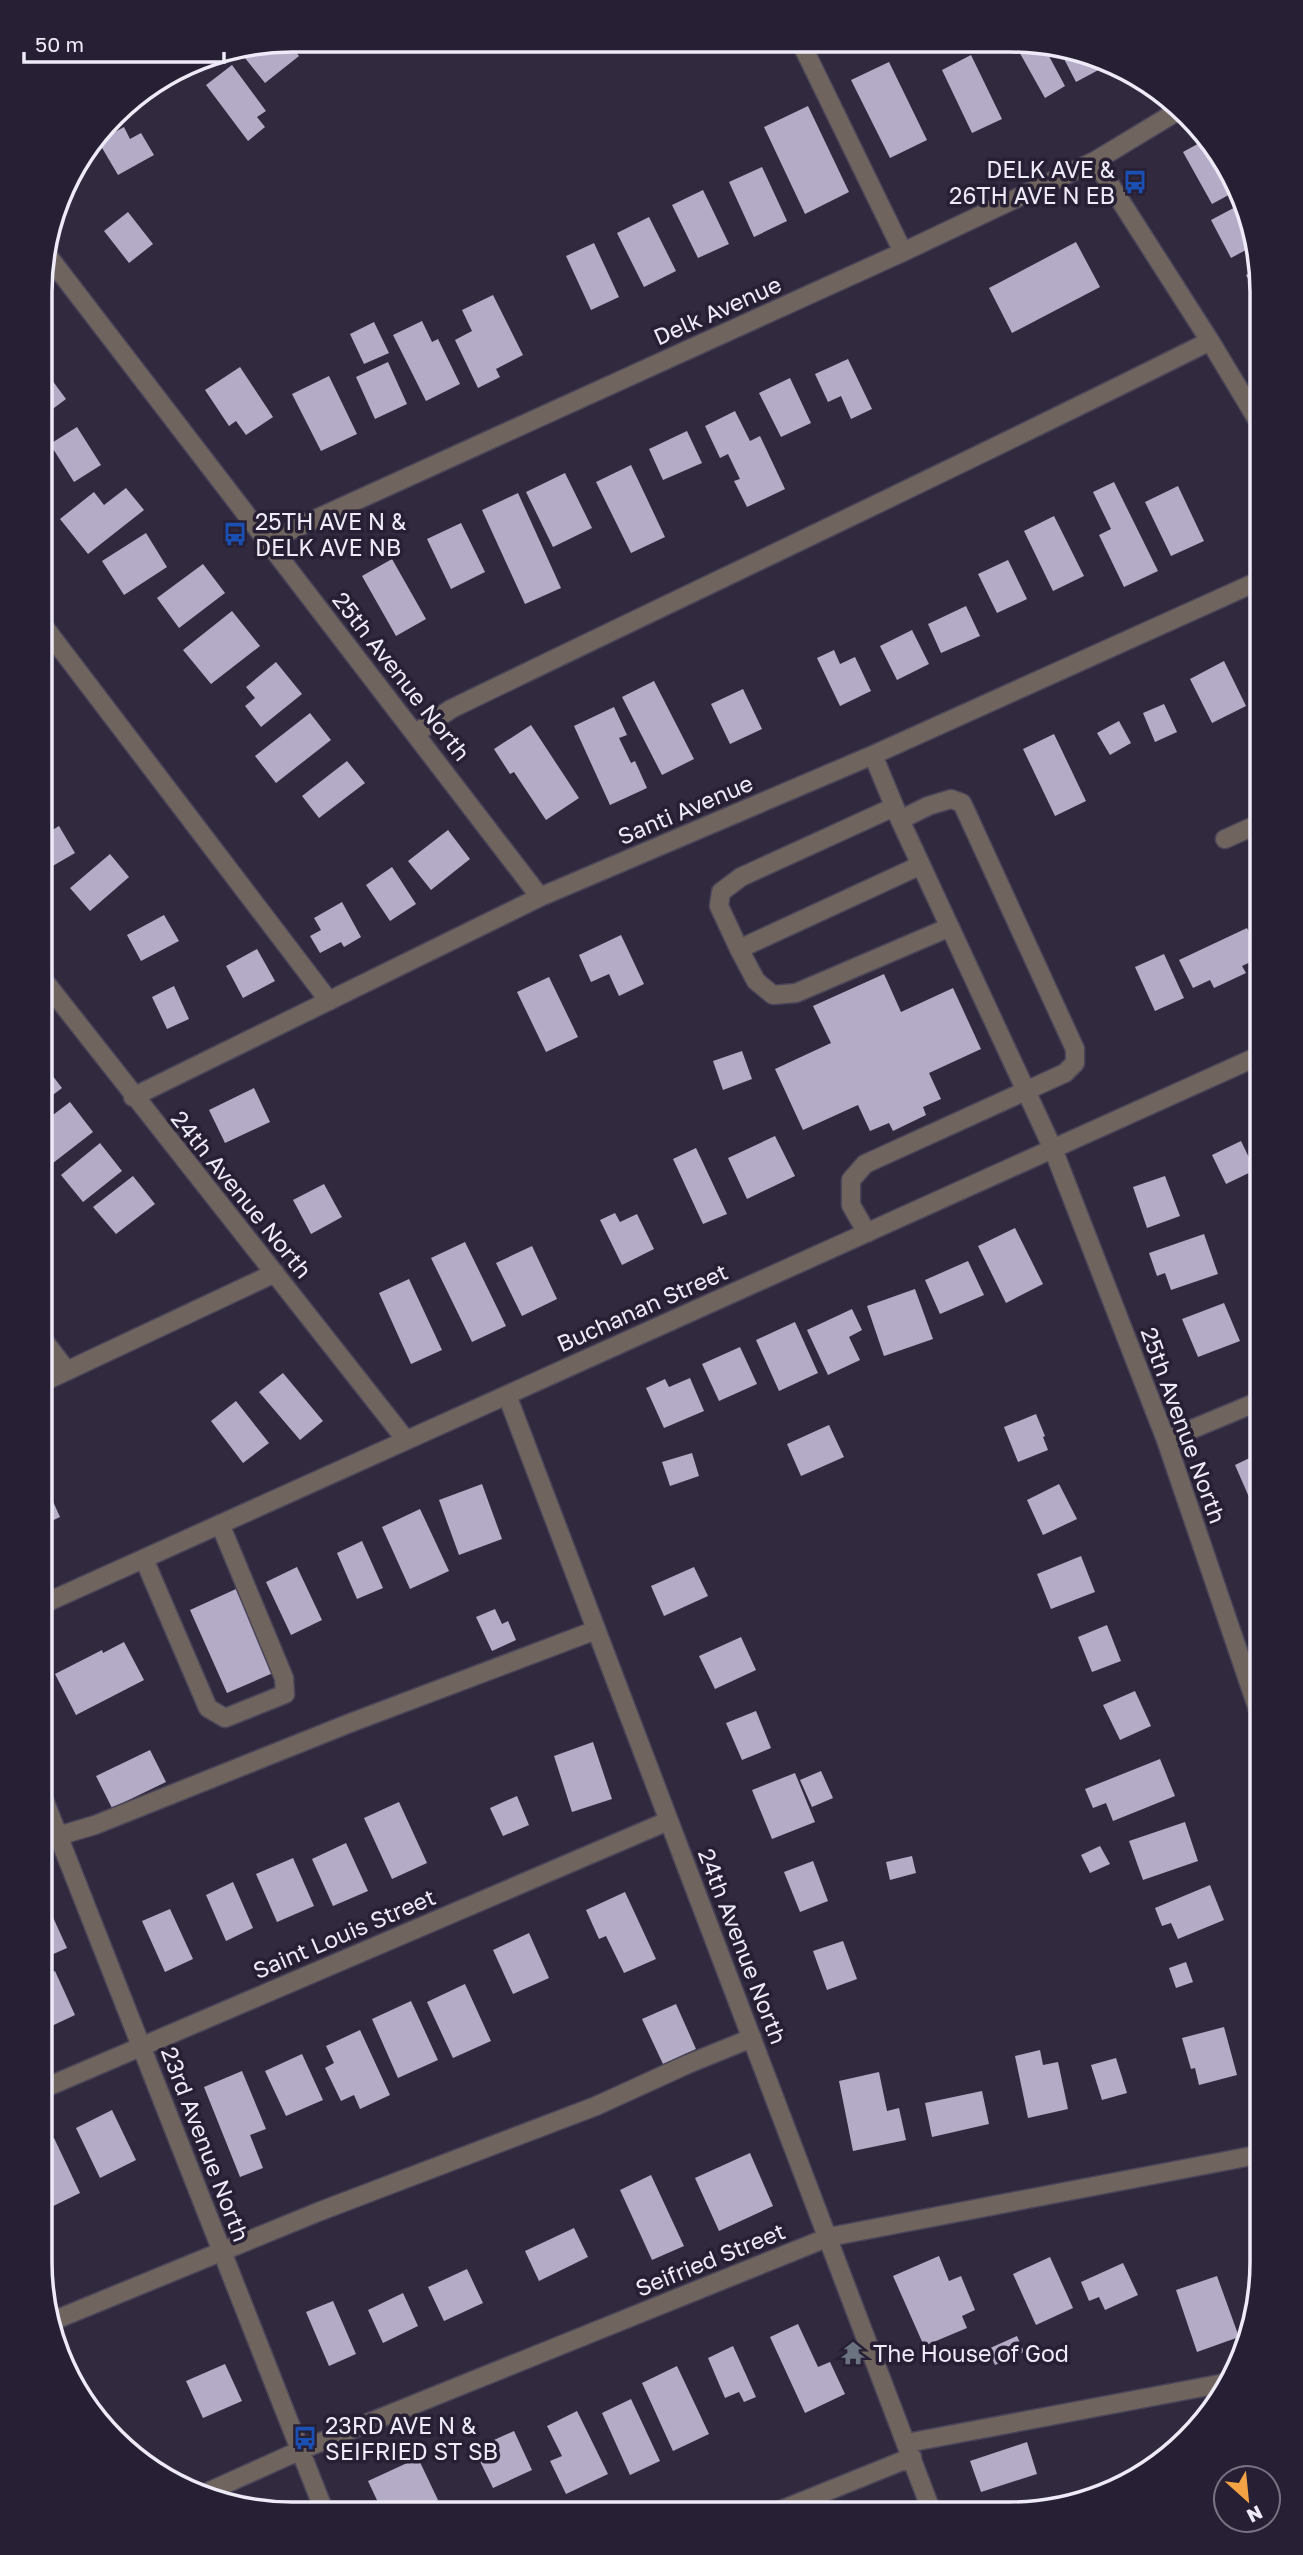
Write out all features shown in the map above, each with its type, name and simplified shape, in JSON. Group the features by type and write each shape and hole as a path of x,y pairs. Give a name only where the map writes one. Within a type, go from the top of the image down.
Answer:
{"street":[{"path":"806,52 903,252"},
{"name":"Delk Avenue","path":"265,542 903,252 1095,161 1171,114"},
{"path":"1095,161 1250,407"},
{"name":"25th Avenue North","path":"54,267 540,897"},
{"path":"416,733 451,709 735,570 1027,433 1210,341"},
{"name":"Santi Avenue","path":"133,1097 540,897 873,755 1250,585"},
{"path":"52,637 329,1001"},
{"name":"25th Avenue North","path":"873,755 897,813 1053,1149 1166,1440 1250,1686"},
{"path":"867,1233 851,1205 851,1180 865,1164 1065,1073 1075,1063 1075,1049 962,803 951,799 897,813 741,877 721,892 719,906 739,949 757,981 773,995 796,993 950,927"},
{"path":"1225,839 1250,828"},
{"path":"739,949 921,865"},
{"name":"24th Avenue North","path":"52,991 406,1440"},
{"name":"Buchanan Street","path":"52,1600 1250,1059"},
{"path":"52,1378 275,1273"},
{"path":"52,1352 67,1371"},
{"name":"24th Avenue North","path":"507,1395 928,2502"},
{"path":"1166,1440 1250,1405"},
{"path":"144,1559 208,1708 225,1718 285,1694 284,1678 220,1524"},
{"path":"52,1837 95,1825 350,1723 596,1630"},
{"name":"Saint Louis Street","path":"52,2085 668,1822"},
{"name":"23rd Avenue North","path":"52,1845 141,2046 321,2502"},
{"path":"59,2318 220,2251 596,2106 752,2038"},
{"name":"Seifried Street","path":"215,2489 301,2451 829,2237 1250,2156"},
{"path":"797,2502 910,2450 1217,2385"}],"building":[{"path":"276,53 297,53 299,56 265,83 245,58"},
{"path":"1020,53 1049,56 1065,86 1045,98"},
{"path":"971,55 1002,119 972,133 942,70"},
{"path":"1064,59 1099,70 1076,82"},
{"path":"889,62 927,140 890,158 851,80"},
{"path":"232,65 266,111 257,117 265,127 248,141 206,85"},
{"path":"808,106 849,192 805,214 764,127"},
{"path":"124,127 130,139 141,133 154,155 118,175 101,147 115,132"},
{"path":"1198,144 1230,195 1212,204 1183,152"},
{"path":"762,167 787,221 754,237 729,182"},
{"path":"703,190 729,244 698,258 672,205"},
{"path":"1235,207 1247,250 1231,258 1211,220"},
{"path":"128,212 153,244 129,263 104,231"},
{"path":"649,217 676,271 644,287 617,233"},
{"path":"1076,242 1100,287 1012,333 989,288"},
{"path":"594,243 619,297 591,310 566,256"},
{"path":"493,295 523,355 496,369 500,377 478,388 455,340 472,331 462,310"},
{"path":"422,321 432,342 438,339 460,384 426,401 393,335"},
{"path":"374,322 389,353 364,364 350,334"},
{"path":"848,359 872,409 851,419 841,396 828,402 815,374"},
{"path":"388,362 407,404 375,419 356,377"},
{"path":"240,367 273,417 246,435 236,421 229,426 205,390"},
{"path":"329,376 357,434 321,451 292,394"},
{"path":"790,378 811,423 781,437 759,393"},
{"path":"52,380 66,399 52,410"},
{"path":"735,411 750,441 760,436 785,489 747,507 734,481 740,479 728,454 720,458 705,426"},
{"path":"77,427 101,465 74,482 52,447 52,443"},
{"path":"687,431 702,463 663,480 649,449"},
{"path":"631,465 665,537 631,553 596,482"},
{"path":"565,473 592,528 553,547 526,492"},
{"path":"1114,482 1158,571 1124,587 1099,535 1111,529 1093,492"},
{"path":"1178,486 1204,541 1171,556 1145,502"},
{"path":"126,488 144,510 88,554 60,519 94,492 104,505"},
{"path":"518,493 561,588 525,604 482,510"},
{"path":"1054,516 1084,576 1053,591 1024,531"},
{"path":"461,523 485,572 451,589 427,539"},
{"path":"146,533 167,567 124,595 102,561"},
{"path":"392,559 426,619 396,636 362,576"},
{"path":"1008,560 1027,599 997,613 978,574"},
{"path":"203,564 225,593 179,628 157,598"},
{"path":"966,606 980,636 941,653 928,624"},
{"path":"232,611 260,646 211,684 183,650"},
{"path":"912,630 929,664 897,680 880,646"},
{"path":"834,650 840,664 855,657 871,691 840,706 817,658"},
{"path":"1224,661 1246,706 1212,723 1190,679"},
{"path":"276,662 302,694 261,727 245,706 255,698 246,687"},
{"path":"654,681 694,759 662,775 622,697"},
{"path":"743,689 762,729 730,744 711,704"},
{"path":"1164,704 1177,732 1155,742 1143,713"},
{"path":"614,707 627,735 619,738 631,763 635,761 647,788 610,805 574,726"},
{"path":"310,713 331,740 276,783 255,756"},
{"path":"1119,721 1131,743 1110,755 1097,733"},
{"path":"531,725 579,798 546,820 514,772 510,774 494,749"},
{"path":"1054,734 1086,801 1055,816 1023,749"},
{"path":"347,761 365,783 319,818 302,796"},
{"path":"59,826 75,853 52,866 52,830"},
{"path":"448,830 470,859 431,890 408,861"},
{"path":"110,854 129,877 90,911 70,888"},
{"path":"392,867 416,904 390,921 366,885"},
{"path":"342,902 361,937 344,947 341,942 320,953 310,936 321,930 314,918"},
{"path":"164,915 179,941 141,961 127,935"},
{"path":"1247,928 1250,934 1250,962 1242,966 1246,973 1214,988 1210,980 1193,988 1179,960"},
{"path":"621,935 644,984 619,996 609,974 591,982 579,955"},
{"path":"257,949 275,981 243,998 226,966"},
{"path":"1164,954 1184,998 1155,1011 1135,967"},
{"path":"884,974 901,1012 953,988 981,1049 929,1073 941,1099 923,1107 926,1115 893,1131 889,1123 870,1131 858,1105 803,1130 775,1069 831,1043 813,1006"},
{"path":"549,977 578,1037 546,1052 517,992"},
{"path":"174,986 189,1019 167,1029 152,997"},
{"path":"742,1051 752,1079 723,1090 713,1061"},
{"path":"52,1075 62,1088 52,1096"},
{"path":"254,1088 270,1122 225,1143 209,1110"},
{"path":"70,1102 93,1132 53,1163 52,1162 52,1116"},
{"path":"775,1136 795,1176 747,1199 728,1158"},
{"path":"1241,1141 1250,1160 1250,1172 1226,1184 1212,1155"},
{"path":"100,1143 122,1171 83,1202 61,1175"},
{"path":"696,1148 727,1214 703,1224 673,1159"},
{"path":"133,1176 155,1204 116,1234 93,1207"},
{"path":"1165,1176 1180,1216 1147,1228 1133,1187"},
{"path":"324,1184 342,1217 311,1234 293,1200"},
{"path":"615,1213 620,1222 637,1214 654,1249 622,1265 600,1220"},
{"path":"1015,1228 1043,1284 1006,1303 978,1246"},
{"path":"1204,1234 1218,1274 1171,1290 1165,1273 1157,1276 1149,1253"},
{"path":"465,1242 506,1326 472,1342 431,1258"},
{"path":"532,1246 557,1299 522,1316 496,1263"},
{"path":"968,1261 984,1295 940,1314 925,1280"},
{"path":"409,1279 442,1350 411,1364 379,1293"},
{"path":"915,1289 933,1339 884,1356 867,1306"},
{"path":"1224,1303 1240,1341 1198,1357 1182,1319"},
{"path":"852,1309 862,1330 849,1337 860,1360 828,1375 807,1330"},
{"path":"795,1322 818,1373 779,1391 756,1340"},
{"path":"740,1347 757,1384 719,1401 702,1364"},
{"path":"283,1373 323,1421 300,1440 259,1392"},
{"path":"690,1378 704,1411 664,1428 646,1388 665,1379 669,1387"},
{"path":"236,1401 269,1443 243,1463 211,1421"},
{"path":"1036,1414 1048,1450 1018,1462 1004,1427"},
{"path":"829,1425 844,1457 801,1476 787,1444"},
{"path":"692,1453 699,1476 670,1486 662,1462"},
{"path":"1250,1458 1250,1499 1235,1465"},
{"path":"482,1484 502,1539 459,1555 439,1500"},
{"path":"1059,1484 1077,1519 1043,1535 1027,1500"},
{"path":"52,1499 60,1517 52,1521"},
{"path":"420,1509 449,1571 410,1589 382,1527"},
{"path":"362,1541 383,1588 357,1599 337,1553"},
{"path":"1081,1556 1095,1592 1051,1609 1037,1574"},
{"path":"297,1567 322,1620 291,1635 266,1582"},
{"path":"694,1567 708,1596 664,1616 651,1586"},
{"path":"236,1589 273,1673 227,1693 190,1610"},
{"path":"495,1609 502,1624 508,1621 516,1640 492,1651 476,1617"},
{"path":"1107,1625 1121,1661 1092,1672 1078,1637"},
{"path":"741,1637 756,1670 715,1689 699,1656"},
{"path":"124,1642 144,1680 76,1715 55,1674"},
{"path":"1135,1691 1151,1726 1120,1740 1103,1705"},
{"path":"756,1711 771,1748 742,1760 726,1723"},
{"path":"593,1742 612,1799 572,1812 554,1756"},
{"path":"150,1750 166,1782 112,1808 96,1776"},
{"path":"1160,1759 1175,1796 1113,1821 1106,1803 1093,1808 1085,1789"},
{"path":"821,1771 833,1798 812,1807 800,1780"},
{"path":"795,1773 815,1822 772,1839 752,1790"},
{"path":"517,1796 529,1825 503,1836 490,1808"},
{"path":"399,1802 427,1863 392,1879 364,1818"},
{"path":"1185,1822 1198,1861 1143,1880 1129,1841"},
{"path":"346,1843 368,1891 333,1906 312,1859"},
{"path":"1100,1846 1110,1864 1090,1873 1081,1855"},
{"path":"912,1856 916,1873 890,1880 886,1862"},
{"path":"293,1858 314,1906 277,1922 256,1874"},
{"path":"813,1861 828,1901 800,1912 784,1872"},
{"path":"233,1882 253,1928 226,1941 206,1895"},
{"path":"1210,1885 1224,1920 1178,1939 1171,1923 1162,1926 1155,1908"},
{"path":"625,1892 656,1959 624,1973 606,1936 599,1939 586,1910"},
{"path":"170,1909 193,1959 165,1972 142,1921"},
{"path":"52,1915 67,1948 52,1955"},
{"path":"529,1933 549,1978 513,1994 493,1950"},
{"path":"843,1941 857,1979 827,1990 813,1951"},
{"path":"1186,1962 1193,1982 1176,1988 1169,1968"},
{"path":"55,1971 75,2015 52,2026 52,1972"},
{"path":"465,1984 491,2041 453,2058 427,2002"},
{"path":"411,2001 438,2060 398,2078 372,2019"},
{"path":"676,2004 696,2049 663,2064 642,2019"},
{"path":"1224,2027 1237,2075 1199,2085 1182,2038"},
{"path":"360,2030 390,2095 360,2109 354,2095 341,2101 325,2068 334,2063 326,2046"},
{"path":"1040,2050 1043,2065 1058,2062 1068,2109 1028,2118 1015,2056"},
{"path":"302,2054 323,2100 286,2116 265,2071"},
{"path":"1116,2058 1127,2093 1102,2100 1091,2065"},
{"path":"242,2071 266,2129 250,2135 263,2168 240,2177 204,2087"},
{"path":"879,2072 887,2111 899,2108 906,2140 853,2151 839,2081"},
{"path":"982,2091 989,2124 932,2137 925,2103"},
{"path":"112,2110 136,2160 100,2178 76,2128"},
{"path":"54,2138 80,2193 52,2207"},
{"path":"750,2153 773,2206 719,2231 695,2178"},
{"path":"651,2175 684,2246 652,2260 620,2190"},
{"path":"574,2228 588,2257 539,2281 525,2251"},
{"path":"939,2256 949,2281 961,2276 975,2310 962,2316 967,2328 924,2346 893,2276"},
{"path":"1050,2257 1073,2308 1036,2325 1013,2274"},
{"path":"1123,2263 1138,2295 1105,2310 1099,2297 1089,2301 1081,2282"},
{"path":"467,2269 483,2303 444,2321 428,2287"},
{"path":"1217,2276 1239,2337 1197,2352 1176,2290"},
{"path":"403,2293 418,2326 383,2343 368,2310"},
{"path":"333,2301 356,2354 329,2366 306,2312"},
{"path":"798,2324 818,2367 830,2362 845,2394 805,2413 770,2337"},
{"path":"1017,2336 1024,2352 995,2365 988,2349"},
{"path":"733,2346 756,2397 744,2402 739,2392 725,2398 708,2358"},
{"path":"225,2364 242,2401 203,2418 186,2381"},
{"path":"677,2366 709,2434 673,2451 642,2383"},
{"path":"631,2399 660,2461 630,2475 602,2413"},
{"path":"577,2411 608,2474 566,2494 550,2461 562,2456 547,2426"},
{"path":"514,2431 532,2470 493,2488 474,2449"},
{"path":"1027,2442 1037,2474 981,2492 970,2461"},
{"path":"418,2458 438,2500 378,2502 368,2481"}],"place":[{"name":"DELK AVE & 26TH AVE N EB","path":"1135,182"},
{"name":"25TH AVE N & DELK AVE NB","path":"235,534"},
{"name":"The House of God","path":"853,2353"},
{"name":"23RD AVE N & SEIFRIED ST SB","path":"305,2438"}]}
